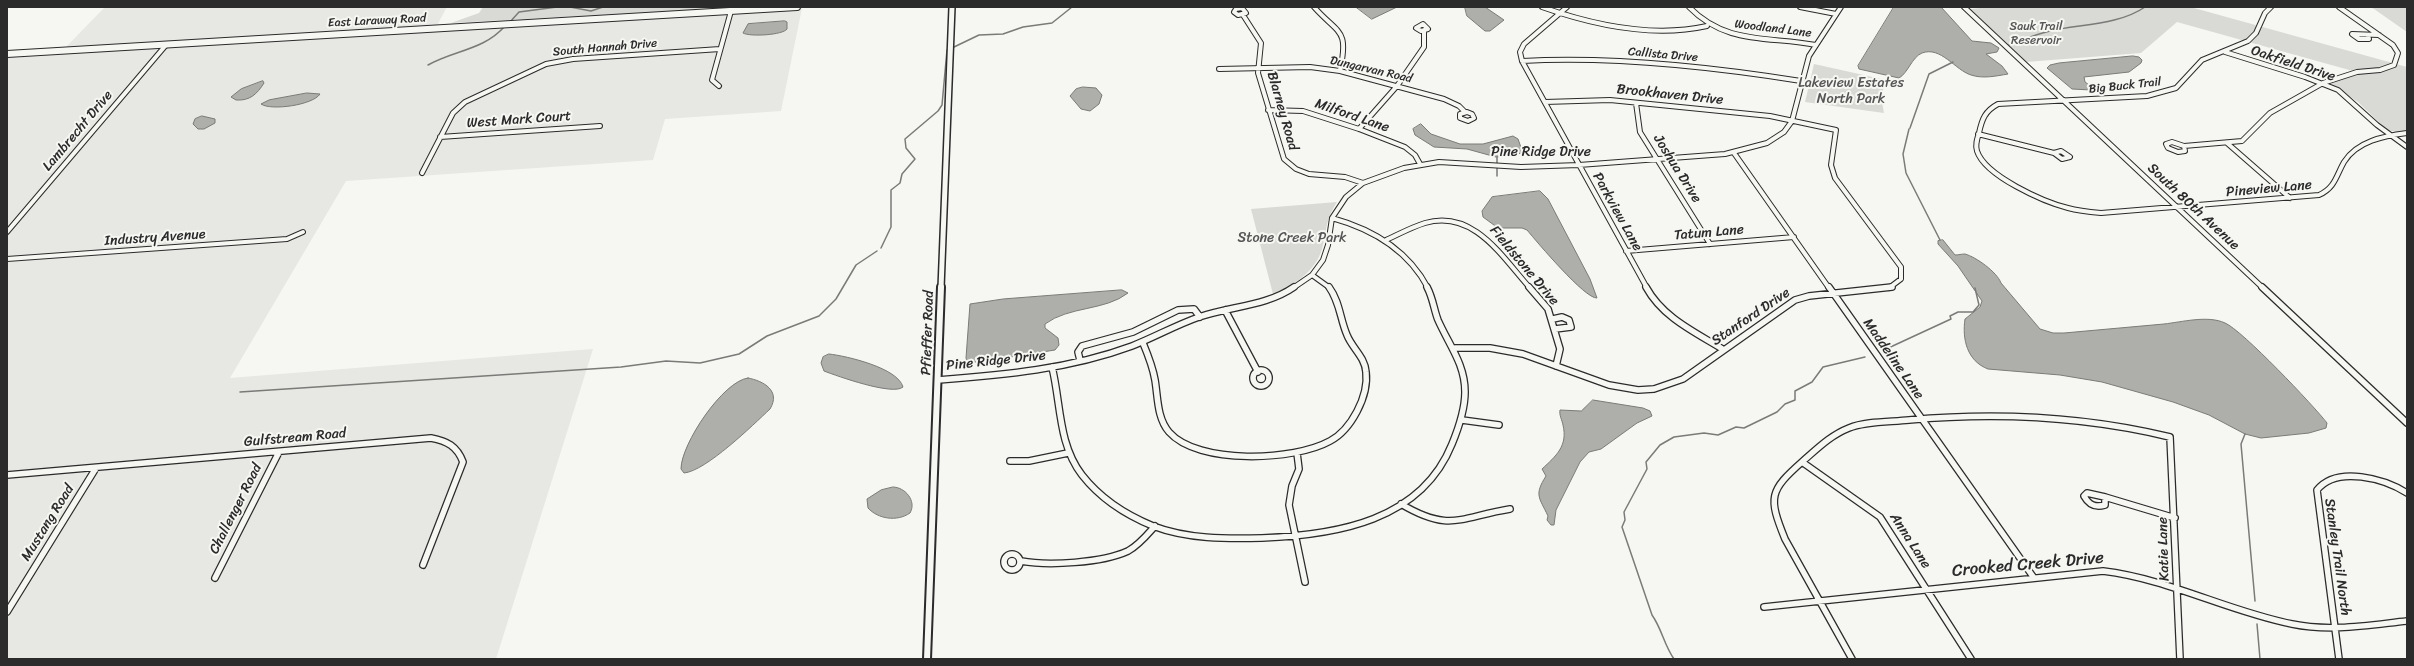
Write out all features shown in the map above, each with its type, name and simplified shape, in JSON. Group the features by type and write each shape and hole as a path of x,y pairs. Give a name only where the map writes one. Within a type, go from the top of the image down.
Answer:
{"main road":[{"name":"East Laraway Road","path":"7,54 797,7"}],"street":[{"name":"Pfieffer Road","path":"927,659 952,7"},
{"path":"1314,7 1337,27 1344,38 1345,48 1340,71"},
{"path":"1542,7 1595,23 1680,30 1707,26"},
{"path":"1522,61 1520,52 1524,44 1567,7"},
{"name":"Woodland Lane","path":"1689,7 1707,26 1735,36 1796,41 1816,45"},
{"path":"1800,7 1836,14"},
{"name":"Pine Ridge Drive","path":"938,380 1023,373 1052,367 1143,343 1200,317 1276,297 1295,288 1312,275 1326,253 1332,218 1346,197 1363,183 1380,176 1420,164 1465,162 1506,166 1579,165 1734,153 1772,141 1784,132 1792,120 1801,81 1809,56 1841,7"},
{"name":"South 80th Avenue","path":"1964,7 2407,423"},
{"name":"Big Buck Trail","path":"1978,134 1982,116 1988,109 1998,104 2065,102 2147,96 2166,92 2180,85 2191,69 2200,62 2242,45 2252,38 2260,31 2265,12 2271,7"},
{"path":"2184,146 2227,143 2245,139 2270,113 2323,83 2357,72 2380,70 2394,65 2398,53 2393,45 2339,7"},
{"path":"719,86 712,80 731,11"},
{"name":"Blarney Road","path":"1243,15 1261,43 1258,67 1268,110 1282,156 1291,166 1308,174 1346,177 1363,183"},
{"path":"1359,129 1397,86 1424,48 1424,31"},
{"path":"2368,36 2380,35"},
{"name":"Lambrecht Drive","path":"7,232 166,45"},
{"name":"South Hannah Drive","path":"422,173 453,113 465,102 546,64 573,59 720,49"},
{"name":"Oakfield Drive","path":"2225,52 2252,63 2323,83 2353,99 2374,122 2407,147"},
{"name":"Callista Drive","path":"1522,61 1574,58 1602,60 1758,75 1801,81"},
{"name":"Parkview Lane","path":"1522,61 1654,301 1662,310 1724,350"},
{"name":"Dungarvan Road","path":"1219,69 1310,67 1340,71 1450,101 1464,112"},
{"name":"Brookhaven Drive","path":"1545,102 1590,99 1792,120"},
{"name":"Joshua Drive","path":"1636,103 1639,129 1710,244"},
{"name":"Milford Lane","path":"1268,110 1303,111 1359,129 1405,147 1415,155 1420,164"},
{"name":"Stanford Drive","path":"1455,348 1490,348 1523,354 1609,385 1649,390 1668,386 1683,379 1795,300 1833,294 1887,289 1899,283 1904,273 1899,262 1835,178 1831,165 1836,130 1792,120"},
{"name":"West Mark Court","path":"440,137 600,126"},
{"name":"Pineview Lane","path":"1978,134 1977,152 1987,165 2013,182 2058,205 2096,212 2177,208 2319,195 2331,190 2335,186 2343,163 2351,153 2365,144 2391,135 2407,133"},
{"path":"1978,134 2054,153"},
{"path":"2227,143 2290,198"},
{"name":"Maddeline Lane","path":"1734,153 2034,578"},
{"path":"1052,367 1057,386 1061,429 1068,453 1080,472 1103,496 1121,510 1155,526 1211,538 1295,536 1322,533 1351,526 1381,515 1401,504 1420,490 1438,472 1462,420 1465,397 1462,373 1455,348 1440,325 1433,299 1424,281 1408,259 1386,240 1364,227 1332,218"},
{"name":"Fieldstone Drive","path":"1386,240 1426,223 1446,221 1470,226 1481,232 1548,309 1553,319 1560,349 1556,366"},
{"name":"Industry Avenue","path":"7,259 287,239 303,232"},
{"name":"Tatum Lane","path":"1626,251 1794,237"},
{"path":"1143,343 1151,365 1162,421 1169,432 1181,442 1201,452 1224,456 1297,453 1324,445 1343,432 1354,418 1366,388 1366,369 1346,333 1336,298 1329,287 1312,275"},
{"path":"1080,360 1078,352 1082,346 1134,332 1176,311 1186,308 1194,309 1200,317"},
{"path":"1225,310 1258,372"},
{"path":"1553,319 1562,317 1570,320 1571,327 1555,329"},
{"name":"Katie Lane","path":"1922,420 1986,414 2045,415 2100,421 2170,438 2175,518 2180,659"},
{"path":"1462,420 1499,425"},
{"path":"1852,659 1785,539 1775,509 1774,500 1779,483 1834,435 1851,426 1922,420"},
{"name":"Gulfstream Road","path":"7,475 431,438 445,440 455,446 463,462 423,565"},
{"name":"Challenger Road","path":"215,578 279,452"},
{"path":"1010,461 1042,460 1068,453"},
{"path":"1297,453 1299,469 1292,486 1289,505 1305,582"},
{"name":"Anna Lane","path":"1802,462 1877,513 1886,523 1971,659"},
{"name":"Mustang Road","path":"7,612 96,468"},
{"name":"Stanley Trail North","path":"2335,629 2317,490 2324,483 2359,476 2380,480 2407,493"},
{"path":"2105,497 2175,518"},
{"path":"1401,504 1422,517 1446,523 1463,521 1483,513 1510,509"},
{"path":"1021,561 1027,563 1043,563 1115,556 1142,542 1155,526"},
{"name":"Crooked Creek Drive","path":"1764,607 2034,578 2116,571 2147,578 2286,622 2335,629 2407,621"},
{"path":"2335,629 2339,659"}],"shaded area":[{"path":"105,7 447,7 435,29 802,8 781,111 665,119 653,160 346,181 230,378 593,349 496,659 7,659 7,50 66,47"},
{"path":"1356,7 1397,7 1372,19"},
{"path":"1465,7 1485,7 1504,20 1490,31 1485,31 1467,16"},
{"path":"1894,7 1941,7 1972,41 1991,43 1999,48 1997,52 1986,54 2002,66 2008,74 1985,77 1971,75 1942,56 1929,52 1922,53 1915,58 1905,73 1899,78 1859,69 1858,66"},
{"path":"787,22 787,29 779,33 759,35 743,33 748,24"},
{"path":"2133,56 2139,57 2142,60 2141,63 2129,72 2084,77 2085,82 2093,88 2091,90 2072,89 2047,68 2050,65 2059,63"},
{"path":"263,81 264,83 259,90 249,98 236,100 231,97 241,89"},
{"path":"1083,87 1096,88 1102,95 1099,104 1090,111 1081,109 1070,96 1076,89"},
{"path":"307,93 320,94 316,98 309,101 292,106 273,107 261,104 269,100"},
{"path":"202,116 215,119 215,123 204,129 198,129 193,124 195,119"},
{"path":"1421,124 1431,134 1460,144 1483,144 1513,136 1518,139 1523,153 1496,157 1467,149 1434,147 1415,135 1413,129"},
{"path":"1540,191 1548,199 1590,279 1597,298 1591,296 1572,280 1527,230 1522,228 1498,228 1483,217 1482,211 1492,197"},
{"path":"1943,240 1955,255 1965,254 1970,256 1991,270 2040,329 2053,333 2164,324 2203,319 2225,323 2261,353 2308,401 2327,423 2326,428 2309,433 2261,438 2245,434 2209,415 2173,402 2102,382 2060,375 1988,369 1975,361 1965,342 1964,334 1965,319 1980,307 1982,301 1958,266 1938,244 1938,241"},
{"path":"1122,290 1128,293 1119,299 1065,314 1045,324 1045,328 1058,338 1059,345 1055,350 978,362 967,362 966,358 970,304 1003,299"},
{"path":"829,354 847,357 871,364 892,374 899,380 903,387 888,389 877,387 852,381 824,371 821,363 823,357"},
{"path":"748,378 765,384 772,392 773,403 770,409 741,436 716,456 693,470 684,473 681,469 683,458 688,445 705,415 727,390 738,382"},
{"path":"1593,400 1643,408 1650,411 1652,416 1637,423 1601,449 1589,452 1580,462 1556,510 1554,525 1551,525 1547,520 1548,516 1540,500 1539,492 1542,482 1546,476 1542,469 1560,450 1564,439 1560,410 1581,411"},
{"path":"893,487 902,489 909,496 912,504 910,513 899,518 888,518 877,515 868,508 867,499 881,490"}],"green space":[{"path":"483,7 746,7 451,23 479,13"},
{"name":"Sauk Trail Reservoir","path":"1991,7 2195,7 2194,8 2407,67 2407,131 2396,132 2387,130 2358,102 2330,83 2360,73 2177,22 2141,53 2026,62 1970,9"},
{"path":"2370,7 2407,7 2407,32 2374,9"},
{"name":"Lakeview Estates North Park","path":"1814,64 1886,80 1881,97 1884,113 1805,102"},
{"name":"Stone Creek Park","path":"1337,202 1328,220 1319,257 1303,277 1273,294 1251,209"}],"waterway":[{"path":"510,22 519,12 557,7"},
{"path":"570,7 591,11 603,7"},
{"path":"954,47 979,35 1003,34 1023,27 1052,23 1072,7"},
{"path":"2009,45 2045,32 2112,21 2135,13 2145,7"},
{"path":"428,65 479,45 497,34 505,26"},
{"path":"881,248 891,227 891,190 900,183 902,174 915,159 906,148 905,139 938,111 942,105 947,50"},
{"path":"1910,128 1929,74 1953,62"},
{"path":"1909,129 1903,154 1906,173 1940,240"},
{"path":"1497,157 1497,176"},
{"path":"240,392 621,367 666,361 700,363 739,354 767,336 819,316 836,299 856,265 877,251"},
{"path":"1884,350 1951,319 1950,316 1958,312 1973,312 1979,305 1975,288"},
{"path":"1674,659 1652,615 1622,527 1625,520 1624,512 1647,469 1646,462 1660,445 1674,437 1704,433 1718,435 1736,427 1744,428 1777,412 1785,404 1795,400 1795,391 1812,382 1823,367 1865,357"},
{"path":"2245,434 2241,444 2255,601"},
{"path":"2257,624 2260,659"}]}
